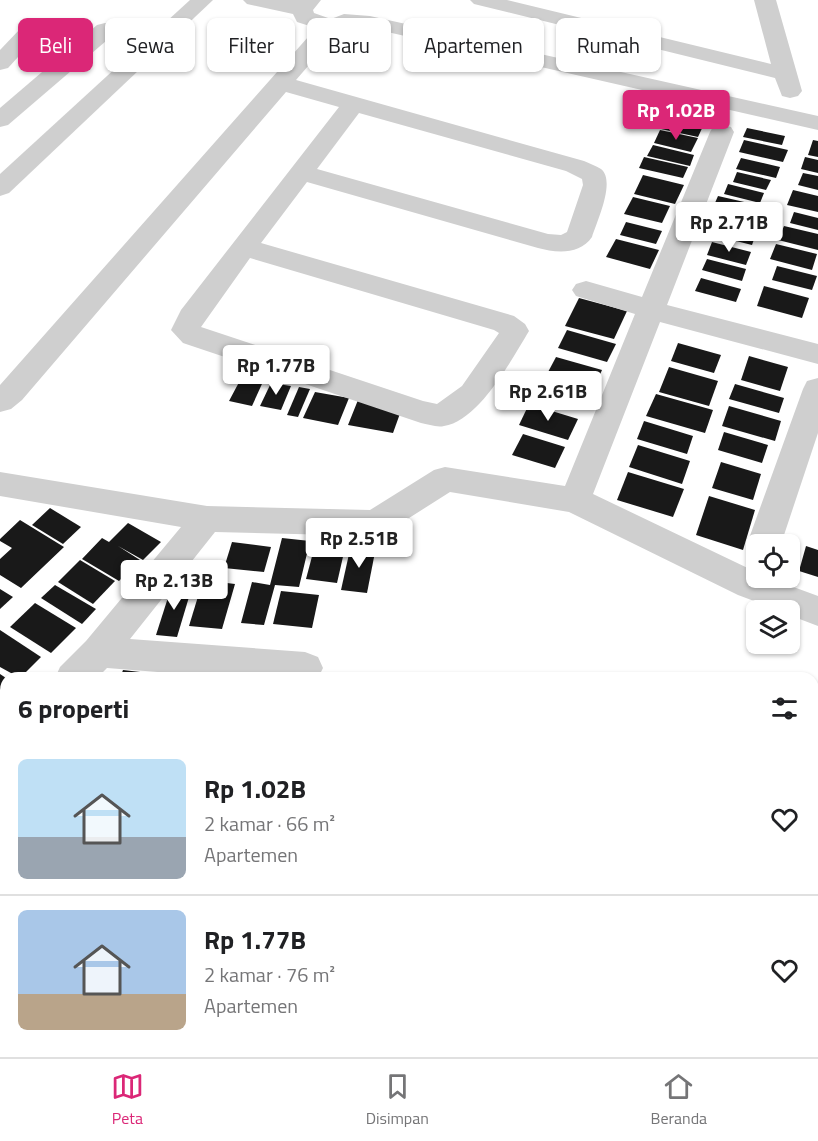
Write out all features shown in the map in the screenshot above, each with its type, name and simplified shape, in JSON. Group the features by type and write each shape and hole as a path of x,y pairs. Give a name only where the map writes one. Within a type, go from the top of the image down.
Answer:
{"street":[{"path":"0,188 202,0"},
{"path":"254,0 306,4 304,17 307,18"},
{"path":"481,0 785,74"},
{"path":"764,0 785,74 808,122"},
{"path":"391,27 808,122"},
{"path":"0,120 105,30"},
{"path":"0,63 18,44"},
{"path":"0,401 19,383 307,52"},
{"path":"0,81 38,89"},
{"path":"281,82 575,166 593,175 596,185 579,237 565,244 547,242 301,172"},
{"path":"244,247 504,323 515,331 473,394 442,416 421,412 193,336 185,330 191,317 244,247 301,172 354,104"},
{"path":"575,500 722,132"},
{"path":"586,290 818,354"},
{"path":"768,534 818,389"},
{"path":"0,510 12,485 207,519 375,523 445,479 575,500 746,574"},
{"path":"79,672 99,652 207,519"},
{"path":"774,588 818,611"},
{"path":"99,652 305,668"}],"building":[{"path":"667,115 704,124 698,137 661,129"},
{"path":"747,128 785,136 782,145 743,137"},
{"path":"660,130 698,138 691,152 654,143"},
{"path":"744,140 788,150 783,162 739,152"},
{"path":"813,140 818,141 818,157 808,155"},
{"path":"653,145 694,155 690,166 647,156"},
{"path":"644,157 688,167 683,178 639,168"},
{"path":"805,157 818,160 818,173 801,169"},
{"path":"741,158 780,167 776,178 736,169"},
{"path":"737,172 771,180 766,190 733,182"},
{"path":"803,173 818,176 818,190 798,185"},
{"path":"643,175 684,185 675,204 634,194"},
{"path":"728,184 764,193 760,203 724,194"},
{"path":"793,190 818,196 818,212 787,205"},
{"path":"718,196 770,208 764,225 711,212"},
{"path":"633,197 670,206 662,223 624,214"},
{"path":"794,212 818,218 818,230 790,223"},
{"path":"722,220 758,228 752,245 716,236"},
{"path":"626,222 662,231 656,244 620,235"},
{"path":"784,226 818,234 818,250 778,240"},
{"path":"616,239 659,250 650,269 606,257"},
{"path":"712,242 751,252 746,265 707,255"},
{"path":"776,244 817,254 812,270 770,259"},
{"path":"707,259 746,269 742,281 702,270"},
{"path":"777,266 817,276 812,290 772,280"},
{"path":"701,278 741,289 736,302 695,291"},
{"path":"764,286 809,298 802,318 757,306"},
{"path":"579,298 627,311 614,339 565,326"},
{"path":"567,330 616,344 607,362 558,348"},
{"path":"678,343 721,355 714,373 671,361"},
{"path":"749,356 788,367 780,391 741,380"},
{"path":"556,357 602,370 594,388 547,374"},
{"path":"669,367 718,381 709,406 659,392"},
{"path":"245,371 266,375 252,406 229,401"},
{"path":"541,376 585,389 575,410 530,397"},
{"path":"271,383 291,386 281,410 260,406"},
{"path":"735,384 784,398 779,413 729,399"},
{"path":"299,387 310,389 298,417 287,415"},
{"path":"315,392 349,398 338,425 303,418"},
{"path":"656,394 713,410 705,433 646,416"},
{"path":"358,400 402,408 393,433 348,425"},
{"path":"529,404 578,419 568,440 519,425"},
{"path":"729,406 781,421 775,441 722,426"},
{"path":"644,421 693,436 687,454 637,439"},
{"path":"724,432 768,445 762,463 718,450"},
{"path":"523,434 565,447 555,468 512,455"},
{"path":"638,445 690,461 682,484 629,467"},
{"path":"721,462 761,474 753,500 712,488"},
{"path":"628,472 684,489 673,517 617,500"},
{"path":"709,496 755,510 743,550 696,535"},
{"path":"50,508 81,527 63,544 32,525"},
{"path":"20,520 64,547 21,588 0,575 0,559 12,548 0,539"},
{"path":"128,523 161,542 143,560 118,546 140,560 119,581 82,559 102,538 109,542"},
{"path":"282,538 310,541 299,587 275,585 264,625 241,623 252,582 270,585"},
{"path":"232,542 271,547 264,572 224,568"},
{"path":"315,545 345,548 337,583 306,579"},
{"path":"351,545 376,547 367,593 341,590"},
{"path":"806,546 818,550 818,577 800,571"},
{"path":"80,560 115,581 93,604 58,582"},
{"path":"203,580 235,584 222,629 189,626"},
{"path":"55,585 96,609 82,624 41,598"},
{"path":"172,585 192,587 177,637 156,635"},
{"path":"0,589 13,597 0,609"},
{"path":"281,591 319,595 312,628 273,624"},
{"path":"35,603 76,628 51,653 10,627"},
{"path":"0,630 41,657 26,672 9,672 0,667"}]}
